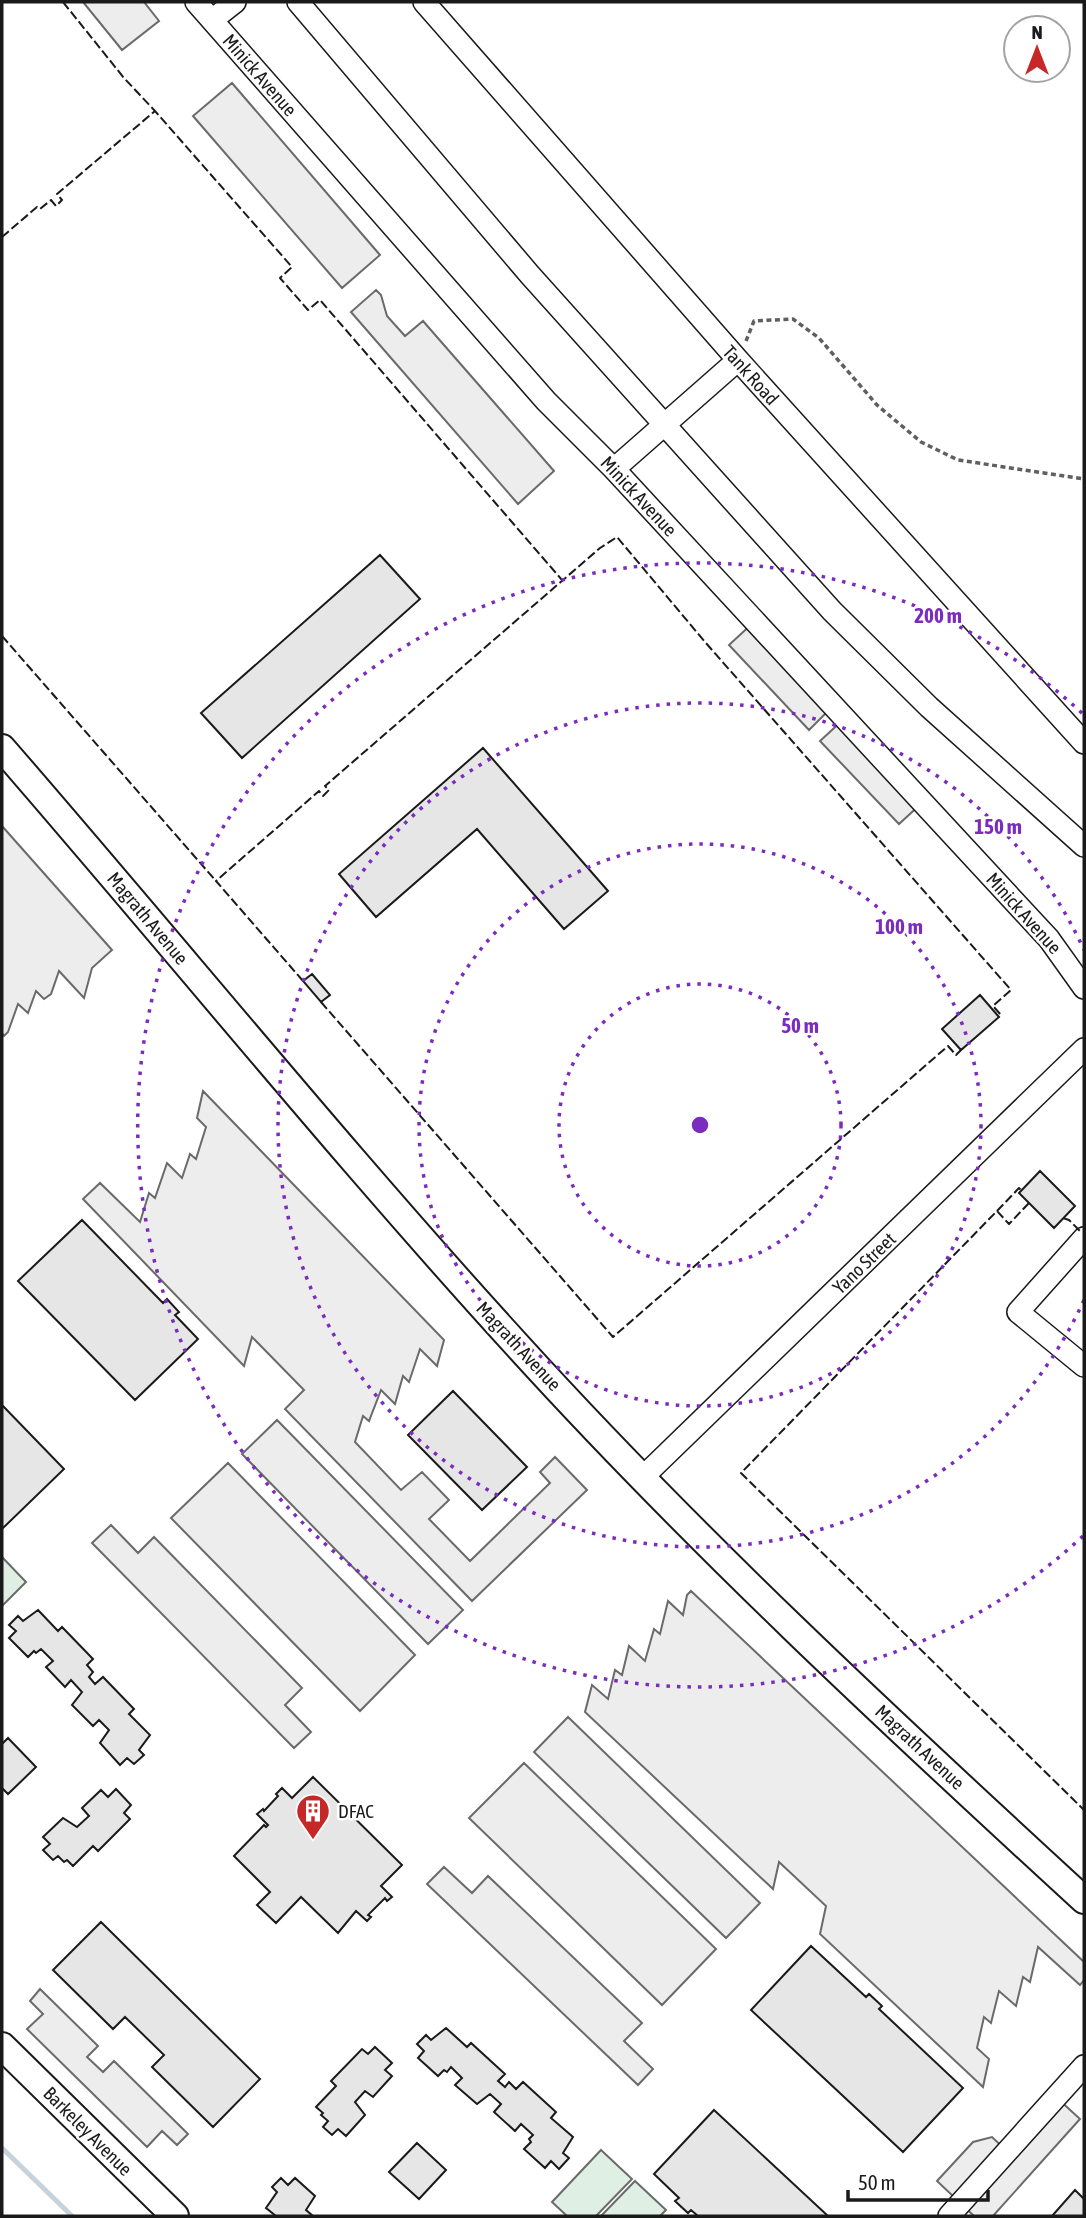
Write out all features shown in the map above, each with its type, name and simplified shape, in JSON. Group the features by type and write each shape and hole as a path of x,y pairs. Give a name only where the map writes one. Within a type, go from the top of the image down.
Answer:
{"main road":[{"name":"Magrath Avenue","path":"2,748 393,1206 518,1346 643,1477 811,1645 1084,1900"},
{"name":"Barkeley Avenue","path":"2,2046 175,2216"}],"street":[{"name":"Minick Avenue","path":"196,2 546,401 614,469 1049,939 1084,988"},
{"path":"212,20 235,2"},
{"path":"298,2 495,235 832,611 929,707 1084,846"},
{"name":"Tank Road","path":"424,2 738,360 1084,743"},
{"path":"614,469 738,360"},
{"name":"Yano Street","path":"643,1477 1084,1049"},
{"path":"1084,1238 1018,1312 1084,1366"},
{"path":"949,2216 1084,2066"}],"path":[{"path":"738,360 754,321 793,320 819,338 877,405 921,442 958,460 1084,480"}],"green space":[{"path":"2,1557 26,1582 2,1606"},
{"path":"601,2150 632,2179 596,2216 567,2216 552,2202"},
{"path":"635,2181 666,2210 660,2216 601,2216"}],"shaded area":[{"path":"83,2 144,2 159,21 122,50"},
{"path":"232,83 380,255 342,288 193,116"},
{"path":"376,290 381,295 387,316 405,336 423,321 554,471 518,504 351,312"},
{"path":"755,621 833,706 809,730 729,645"},
{"path":"845,718 923,802 899,824 820,741"},
{"path":"2,826 112,950 92,968 84,998 59,971 51,994 44,999 36,991 28,1013 18,1004 4,1036 2,1033"},
{"path":"203,1091 444,1340 437,1366 420,1349 409,1382 403,1376 395,1404 381,1390 369,1421 363,1416 355,1442 401,1490 422,1472 449,1500 429,1519 470,1561 550,1483 540,1472 555,1457 587,1490 472,1601 285,1409 304,1390 252,1337 244,1366 83,1199 100,1183 140,1222 149,1193 155,1198 167,1163 182,1178 190,1154 196,1159 206,1127 197,1118"},
{"path":"277,1420 463,1610 428,1644 242,1454"},
{"path":"228,1463 415,1655 360,1711 171,1518"},
{"path":"111,1525 138,1553 154,1537 302,1688 285,1705 311,1732 294,1748 92,1543"},
{"path":"691,1591 1084,1962 1084,1980 1080,1985 1038,1947 1030,1982 1023,1977 1016,2006 999,1991 991,2023 984,2017 977,2048 989,2059 983,2087 820,1934 826,1906 779,1862 773,1889 585,1712 592,1685 608,1699 615,1670 622,1675 629,1646 645,1661 654,1629 660,1634 668,1601 683,1615 687,1595"},
{"path":"568,1717 760,1903 726,1938 534,1752"},
{"path":"524,1763 716,1949 662,2005 469,1818"},
{"path":"444,1867 472,1893 488,1876 642,2023 624,2041 653,2069 638,2085 427,1884"},
{"path":"40,1989 98,2046 87,2057 103,2072 114,2061 188,2134 177,2145 162,2131 147,2147 27,2029 43,2014 30,2001"},
{"path":"1056,2097 1080,2119 993,2216 974,2216 937,2181 973,2142 992,2137 1007,2151"}],"building":[{"path":"380,555 420,599 242,758 201,713"},
{"path":"483,748 608,891 564,929 477,829 376,917 339,874"},
{"path":"312,974 330,995 321,1002 303,981"},
{"path":"980,995 999,1017 961,1050 942,1029"},
{"path":"1040,1171 1075,1206 1054,1228 1019,1193"},
{"path":"82,1220 163,1303 167,1299 179,1312 175,1315 198,1339 135,1400 18,1281"},
{"path":"453,1391 527,1467 482,1510 408,1435"},
{"path":"2,1405 64,1469 2,1529"},
{"path":"38,1610 58,1631 62,1627 93,1659 87,1665 93,1672 89,1677 95,1684 103,1677 134,1709 129,1714 150,1735 139,1750 144,1755 134,1764 127,1758 120,1765 100,1743 109,1730 99,1720 93,1726 72,1705 82,1692 71,1680 65,1687 46,1667 53,1661 41,1649 28,1657 9,1638 16,1631 9,1625 18,1616 23,1621"},
{"path":"8,1738 36,1767 8,1794 2,1788 2,1744"},
{"name":"DFAC","path":"313,1777 402,1865 381,1886 392,1897 387,1901 385,1898 368,1915 371,1917 367,1921 356,1911 338,1933 301,1897 276,1923 257,1905 270,1892 234,1856 264,1825 268,1825 257,1814 263,1809 264,1811 282,1788 292,1798"},
{"path":"116,1789 131,1805 124,1813 130,1819 98,1851 93,1846 73,1866 58,1856 53,1860 43,1850 50,1844 43,1837 63,1818 77,1827 89,1816 82,1808 101,1790 108,1797"},
{"path":"101,1922 260,2079 213,2127 152,2067 164,2055 125,2017 113,2029 53,1970"},
{"path":"811,1946 866,1997 869,1994 882,2006 879,2009 963,2088 903,2152 751,2010"},
{"path":"446,2028 467,2047 471,2043 505,2074 498,2081 505,2087 509,2082 516,2089 523,2082 556,2112 551,2118 573,2137 563,2153 569,2158 559,2169 551,2161 545,2168 524,2149 531,2142 529,2139 533,2135 521,2124 515,2131 494,2112 501,2104 490,2094 477,2104 455,2085 462,2078 451,2067 438,2076 418,2058 424,2051 417,2044 426,2035 431,2040"},
{"path":"375,2047 392,2063 385,2070 392,2076 373,2097 365,2091 355,2102 365,2115 346,2136 338,2129 332,2135 323,2127 328,2121 316,2107 336,2086 331,2081 362,2049 368,2054"},
{"path":"714,2110 828,2216 698,2216 691,2210 688,2213 675,2201 679,2198 654,2174"},
{"path":"417,2143 446,2170 419,2199 389,2172"},
{"path":"281,2178 288,2185 295,2178 315,2196 306,2210 313,2216 276,2216 266,2208 277,2192 272,2187"},
{"path":"1075,2190 1084,2199 1084,2216 1052,2216"}],"waterway":[{"path":"2,2148 72,2216"}],"fence":[{"path":"63,2 124,78 155,111"},
{"path":"2,237 37,207 40,209 51,200 56,206 62,200 57,194 155,111 292,267 280,278 308,310 320,300 562,580"},
{"path":"303,981 216,881 319,791 323,796 329,790 325,786 600,548 617,537 705,642 1011,990 993,1006 1001,1015 999,1017"},
{"path":"2,636 216,881"},
{"path":"321,1002 613,1337 948,1046 956,1055 961,1050"},
{"path":"997,1211 1019,1188 1021,1190"},
{"path":"1029,1203 1009,1224 997,1211 741,1473 1084,1810"},
{"path":"1063,1218 1069,1220 1082,1233"}],"place":[{"name":"DFAC","path":"313,1841"}]}
